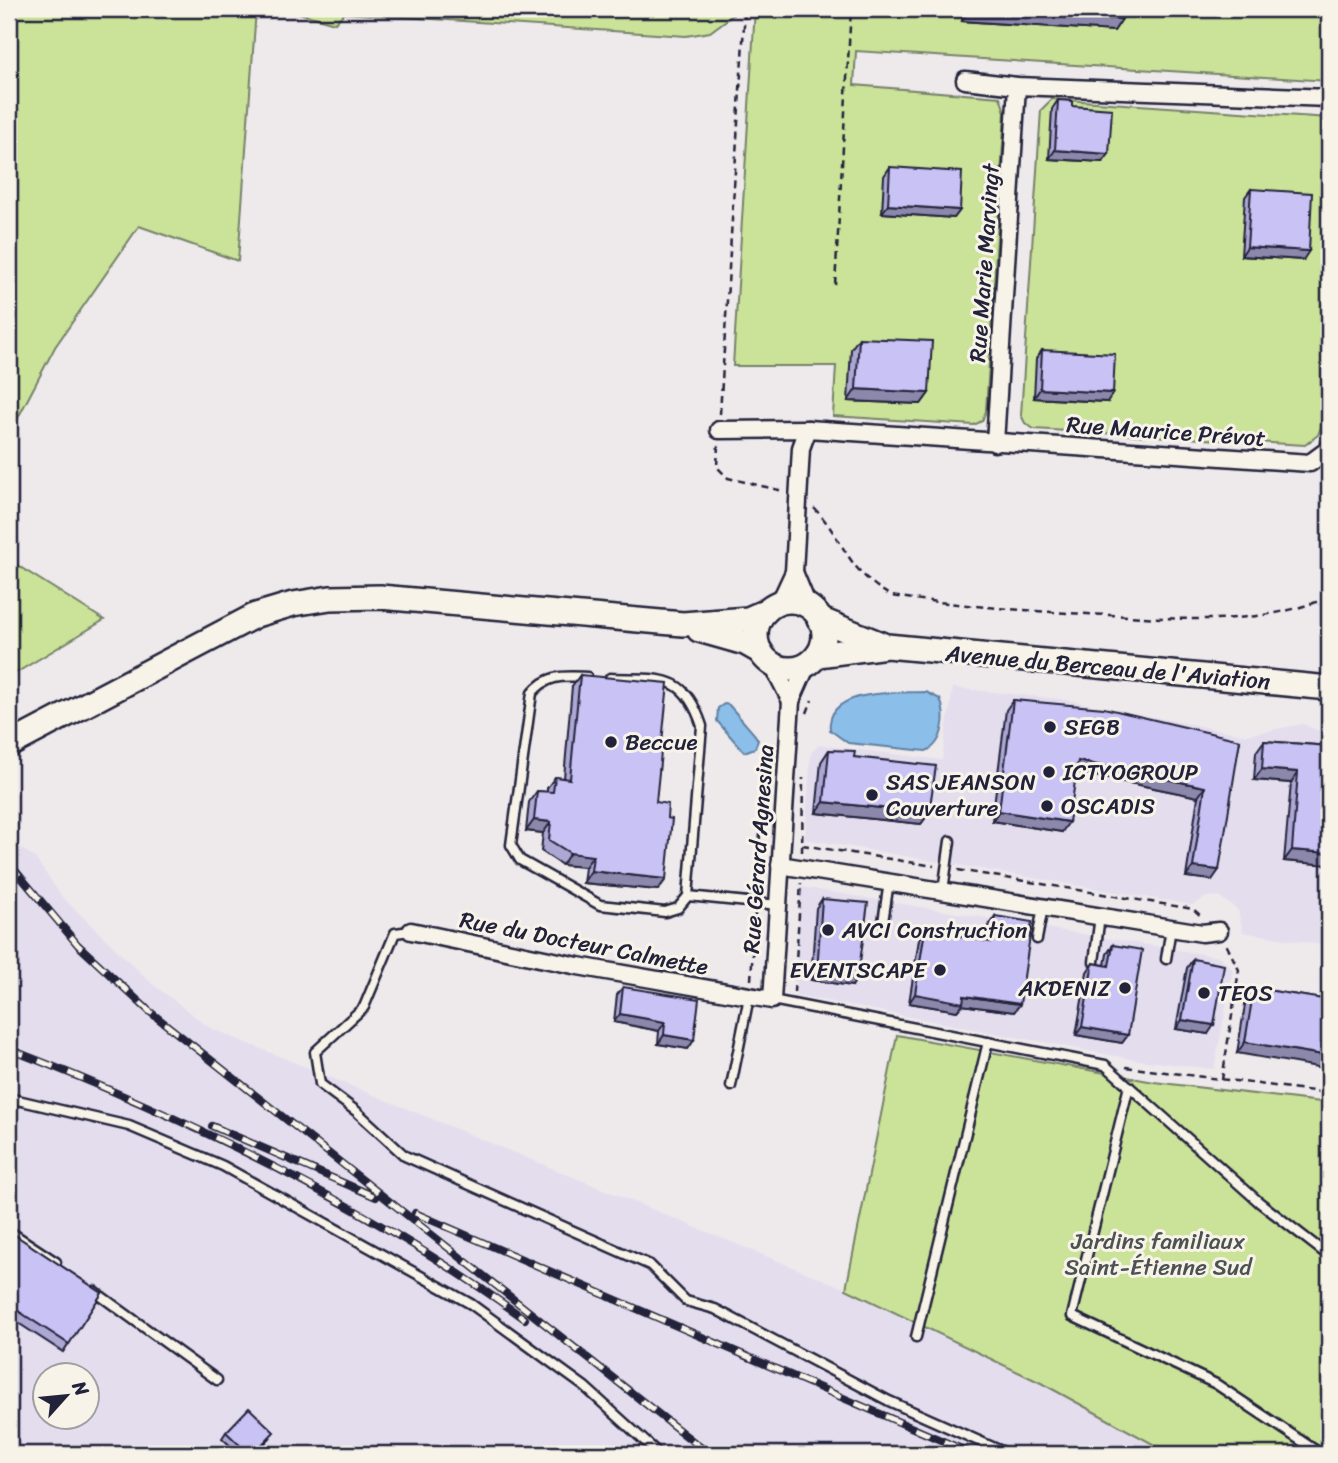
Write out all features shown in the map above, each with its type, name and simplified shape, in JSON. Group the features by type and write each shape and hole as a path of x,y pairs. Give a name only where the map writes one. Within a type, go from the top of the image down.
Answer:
{"street":[{"path":"965,80 1017,86 1329,98"},
{"name":"Rue Marie Marvingt","path":"995,443 1017,86"},
{"name":"Rue Maurice Prévot","path":"719,430 808,429 1310,463 1329,449"},
{"path":"791,701 766,658 756,633 794,572 801,448 808,429"},
{"path":"683,624 745,643 766,658 792,670 812,660 824,639 794,572"},
{"path":"9,745 204,640 256,615 293,604 330,598 380,597 683,624 748,619 773,607 799,601 814,612"},
{"name":"Avenue du Berceau de l'Aviation","path":"814,612 887,646"},
{"name":"Avenue du Berceau de l'Aviation","path":"812,660 887,646 1329,688"},
{"name":"Rue Gérard Agnesina","path":"772,1000 791,701 812,660"},
{"path":"780,865 1202,933 1219,931"},
{"name":"Rue du Docteur Calmette","path":"411,931 772,1000"}],"lane":[{"path":"556,676 667,681 687,692 702,726 688,896 678,908 665,912 600,905 520,860 511,845 532,693 542,681 556,676"},
{"path":"943,891 950,841"},
{"path":"883,922 889,882"},
{"path":"688,896 778,905"},
{"path":"1037,939 1043,907"},
{"path":"1094,962 1100,916"},
{"path":"1166,958 1171,928"},
{"path":"411,931 395,933 364,1007 315,1052 320,1084 356,1111 405,1156 650,1265 686,1301 715,1309 890,1401 1008,1454"},
{"path":"731,1086 750,997"},
{"path":"772,1000 1105,1065 1259,1202 1329,1256"},
{"path":"916,1337 988,1042"},
{"path":"1129,1086 1072,1315 1216,1384 1321,1454"},
{"path":"9,1098 129,1126 223,1166 471,1304 585,1387 659,1454"},
{"path":"9,1231 62,1268"},
{"path":"83,1283 217,1380"}],"path":[{"path":"745,9 717,467 728,478 783,491 799,508 815,508 828,524 850,563 869,583 891,596 1063,613 1224,621 1299,610 1329,597"},
{"path":"835,285 851,9"},
{"path":"750,997 762,795 772,772"},
{"path":"802,845 1192,909 1219,931 1239,970 1222,1080"},
{"path":"1105,1065 1329,1093"}],"shaded area":[{"path":"953,688 1060,699 1246,735 1303,724 1329,736 1329,946 1243,932 1238,910 1219,896 1206,897 1192,905 805,839 811,753 819,745 942,760"},
{"path":"9,840 35,858 62,897 152,984 210,1028 846,1289 1043,1384 1171,1454 9,1454"},
{"path":"800,887 1220,957 1233,970 1214,1069 1131,1059 796,995"}],"green space":[{"path":"20,9 256,9 238,261 139,226 55,347 9,435 9,20"},
{"path":"284,9 733,9 733,15 710,32 686,36 344,13 335,23"},
{"path":"755,9 1329,9 1329,81 856,51 854,85 1000,97 1005,112 986,411 982,421 974,425 833,416 836,366 733,366"},
{"path":"1052,99 1329,118 1329,283 1321,427 1318,435 1305,445 1034,429 1025,423 1021,415 1041,110"},
{"path":"9,560 104,620 9,677"},
{"name":"Jardins familiaux Saint-Étienne Sud","path":"897,1035 1154,1082 1329,1103 1329,1454 1171,1454 1043,1384 846,1289"}],"water":[{"path":"926,692 940,699 943,721 937,742 926,751 848,743 830,730 832,716 839,706 851,699 883,693"},
{"path":"724,704 729,705 755,735 758,740 755,748 744,752 717,721 718,708"}],"building":[{"path":"1122,9 1122,19 969,10"},
{"path":"1058,100 1072,101 1072,106 1112,109 1109,154 1055,150"},
{"path":"890,167 962,172 960,210 888,205"},
{"path":"1251,189 1312,193 1309,251 1247,247"},
{"path":"859,338 932,341 929,393 856,389"},
{"path":"1042,350 1115,354 1113,393 1040,389"},
{"name":"Beccue","path":"580,675 668,683 656,802 668,804 667,818 672,819 666,879 591,871 593,856 570,853 549,840 551,822 534,820 537,791 553,792 555,777 570,779"},
{"path":"1013,700 1104,708 1240,740 1219,870 1193,867 1205,787 1078,761 1069,822 999,811"},
{"path":"1264,741 1329,746 1329,853 1292,850 1298,772 1262,769"},
{"name":"SAS JEANSON Couverture","path":"829,750 855,751 854,757 936,766 929,813 824,802"},
{"path":"822,899 868,903 858,977 817,972"},
{"path":"995,916 1032,922 1020,1004 964,996 963,1003 915,994 925,930 991,942"},
{"path":"1113,945 1142,950 1128,1035 1082,1027 1093,963 1109,966"},
{"path":"1193,959 1224,965 1214,1025 1182,1020"},
{"path":"623,987 699,999 694,1040 664,1035 665,1022 620,1014"},
{"path":"1254,988 1329,1000 1329,1056 1245,1042"},
{"path":"9,1231 102,1293 69,1344 9,1305"},
{"path":"249,1408 274,1432 253,1454 249,1454 226,1432"}],"railway":[{"path":"9,863 78,945 149,1011 709,1454"},
{"path":"9,1049 144,1105 276,1168 403,1239 525,1319"},
{"path":"212,1126 376,1197"},
{"path":"415,1213 973,1454"}],"place":[{"name":"SEGB","path":"1050,727"},
{"name":"Beccue","path":"611,742"},
{"name":"ICTYOGROUP","path":"1049,772"},
{"name":"SAS JEANSON Couverture","path":"872,795"},
{"name":"OSCADIS","path":"1047,806"},
{"name":"AVCI Construction","path":"828,930"},
{"name":"EVENTSCAPE","path":"940,970"},
{"name":"AKDENIZ","path":"1125,988"},
{"name":"TEOS","path":"1204,993"}]}
